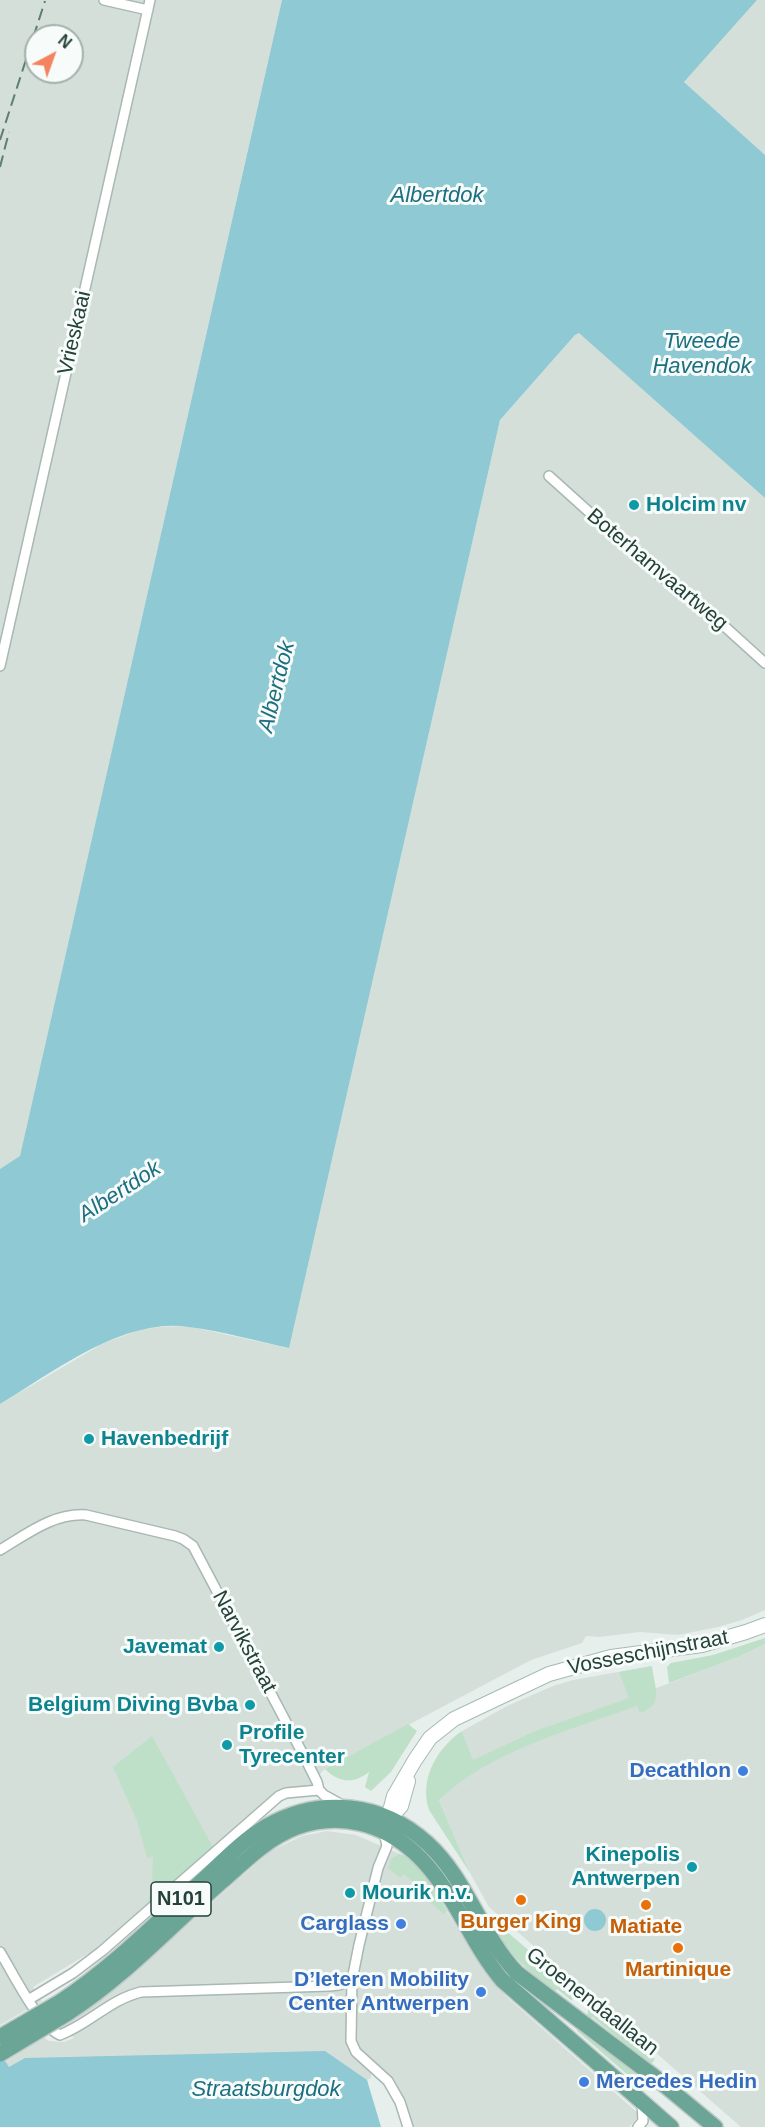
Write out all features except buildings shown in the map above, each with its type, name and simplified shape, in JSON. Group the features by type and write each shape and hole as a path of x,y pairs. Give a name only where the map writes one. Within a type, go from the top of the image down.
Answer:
{"main road":[{"name":"N101","path":"0,2037 95,1977 254,1834 268,1825 315,1816 345,1806 365,1810 387,1825"},
{"name":"N101","path":"0,2054 99,1993 208,1892 267,1843 315,1816 387,1825"},
{"name":"Groenendaallaan","path":"387,1825 421,1838 448,1865 500,1954 517,1973 656,2078 715,2127"},
{"name":"Groenendaallaan","path":"387,1825 432,1872 485,1958 502,1980 671,2127"}],"street":[{"path":"104,0 149,5"},
{"name":"Vrieskaai","path":"0,666 149,5"},
{"name":"Boterhamvaartweg","path":"549,476 660,576 691,596 765,663"},
{"name":"Narvikstraat","path":"0,1550 44,1524 58,1517 72,1514 86,1515 175,1536 193,1546 305,1758 319,1790"},
{"name":"Vosseschijnstraat","path":"408,2127 400,2102 388,2080 356,2052 351,2041 352,1980 358,1945 375,1879 387,1846 387,1825 401,1806 415,1760 430,1738 454,1719 549,1674 611,1657 702,1645 765,1625"},
{"path":"28,2000 89,1962 279,1796 286,1793 319,1790 345,1806"},
{"path":"0,1952 28,2000 54,2032 60,2035 122,1998 141,1992 329,1986 352,1980"},
{"path":"638,2127 643,2121 642,2102"}],"shaded area":[{"path":"0,0 282,0 20,1157 0,1169"},
{"path":"757,0 765,0 765,155 684,82"},
{"path":"577,333 581,334 765,498 765,1610 718,1627 678,1635 640,1632 599,1637 586,1636 582,1643 531,1660 325,1769 314,1780 315,1786 273,1796 94,1950 33,1987 42,2001 0,2025 0,1404 102,1344 139,1330 187,1326 288,1348 500,420"},
{"path":"765,1644 765,2127 741,2127 489,1907 470,1873 439,1800 472,1760 462,1731 507,1706 573,1680 652,1666 654,1689 738,1657"},
{"path":"327,1831 356,1835 409,1858 423,1873 483,1970 495,1985 640,2115 629,2127 412,2127 397,2087 383,2070 364,2055 371,2073 368,2082 9,2067 5,2062 43,2037 49,2041 64,2042 74,2038 60,2025 107,1996 269,1852 302,1836"}],"green space":[{"path":"765,1638 765,1644 738,1657 669,1683 667,1667 671,1663 713,1655"},
{"path":"652,1666 656,1694 653,1705 648,1710 640,1713 637,1706 507,1754 460,1782 439,1800 470,1873 429,1810 426,1787 428,1776 432,1765 445,1746 462,1731 473,1760 535,1731 629,1698 619,1672"},
{"path":"408,1724 417,1731 391,1772 371,1791 365,1787 369,1772 358,1779 347,1780 330,1774 325,1769"},
{"path":"152,1736 213,1847 148,1903 153,1856 147,1858 137,1821 113,1767"},
{"path":"399,1854 407,1857 421,1869 447,1911 444,1914 428,1900 430,1897 404,1874 400,1878 388,1868 391,1859"},
{"path":"485,1913 574,1989 572,2001 557,1989 555,1992 520,1962 490,1925"},
{"path":"589,2003 655,2059 649,2067 644,2059 592,2017 589,2020 587,2018"},
{"path":"581,2026 643,2075 636,2082 577,2031"}],"water":[{"name":"Albertdok","path":"282,0 757,0 684,82 765,155 765,498 579,333 500,420 289,1348 189,1327 164,1326 139,1330 90,1350 0,1404 0,1169 20,1156"},
{"path":"595,1909 603,1912 606,1920 603,1928 595,1931 587,1928 584,1920 587,1912"},
{"name":"Straatsburgdok","path":"325,2051 367,2080 381,2127 0,2127 0,2053 9,2067 25,2058"}],"railway":[{"path":"0,140 45,1"},
{"path":"0,167 9,132"}],"place":[{"name":"Holcim nv","path":"634,505"},
{"name":"Havenbedrijf","path":"89,1439"},
{"name":"Javemat","path":"219,1647"},
{"name":"Belgium Diving Bvba","path":"250,1705"},
{"name":"Profile Tyrecenter","path":"227,1745"},
{"name":"Decathlon","path":"743,1771"},
{"name":"Kinepolis Antwerpen","path":"692,1867"},
{"name":"Mourik n.v.","path":"350,1893"},
{"name":"Burger King","path":"521,1900"},
{"name":"Matiate","path":"646,1905"},
{"name":"Carglass","path":"401,1924"},
{"name":"Martinique","path":"678,1948"},
{"name":"D’Ieteren Mobility Center Antwerpen","path":"481,1992"},
{"name":"Mercedes Hedin","path":"584,2082"}],"water label":[{"name":"Tweede Havendok","path":"702,354"}]}
